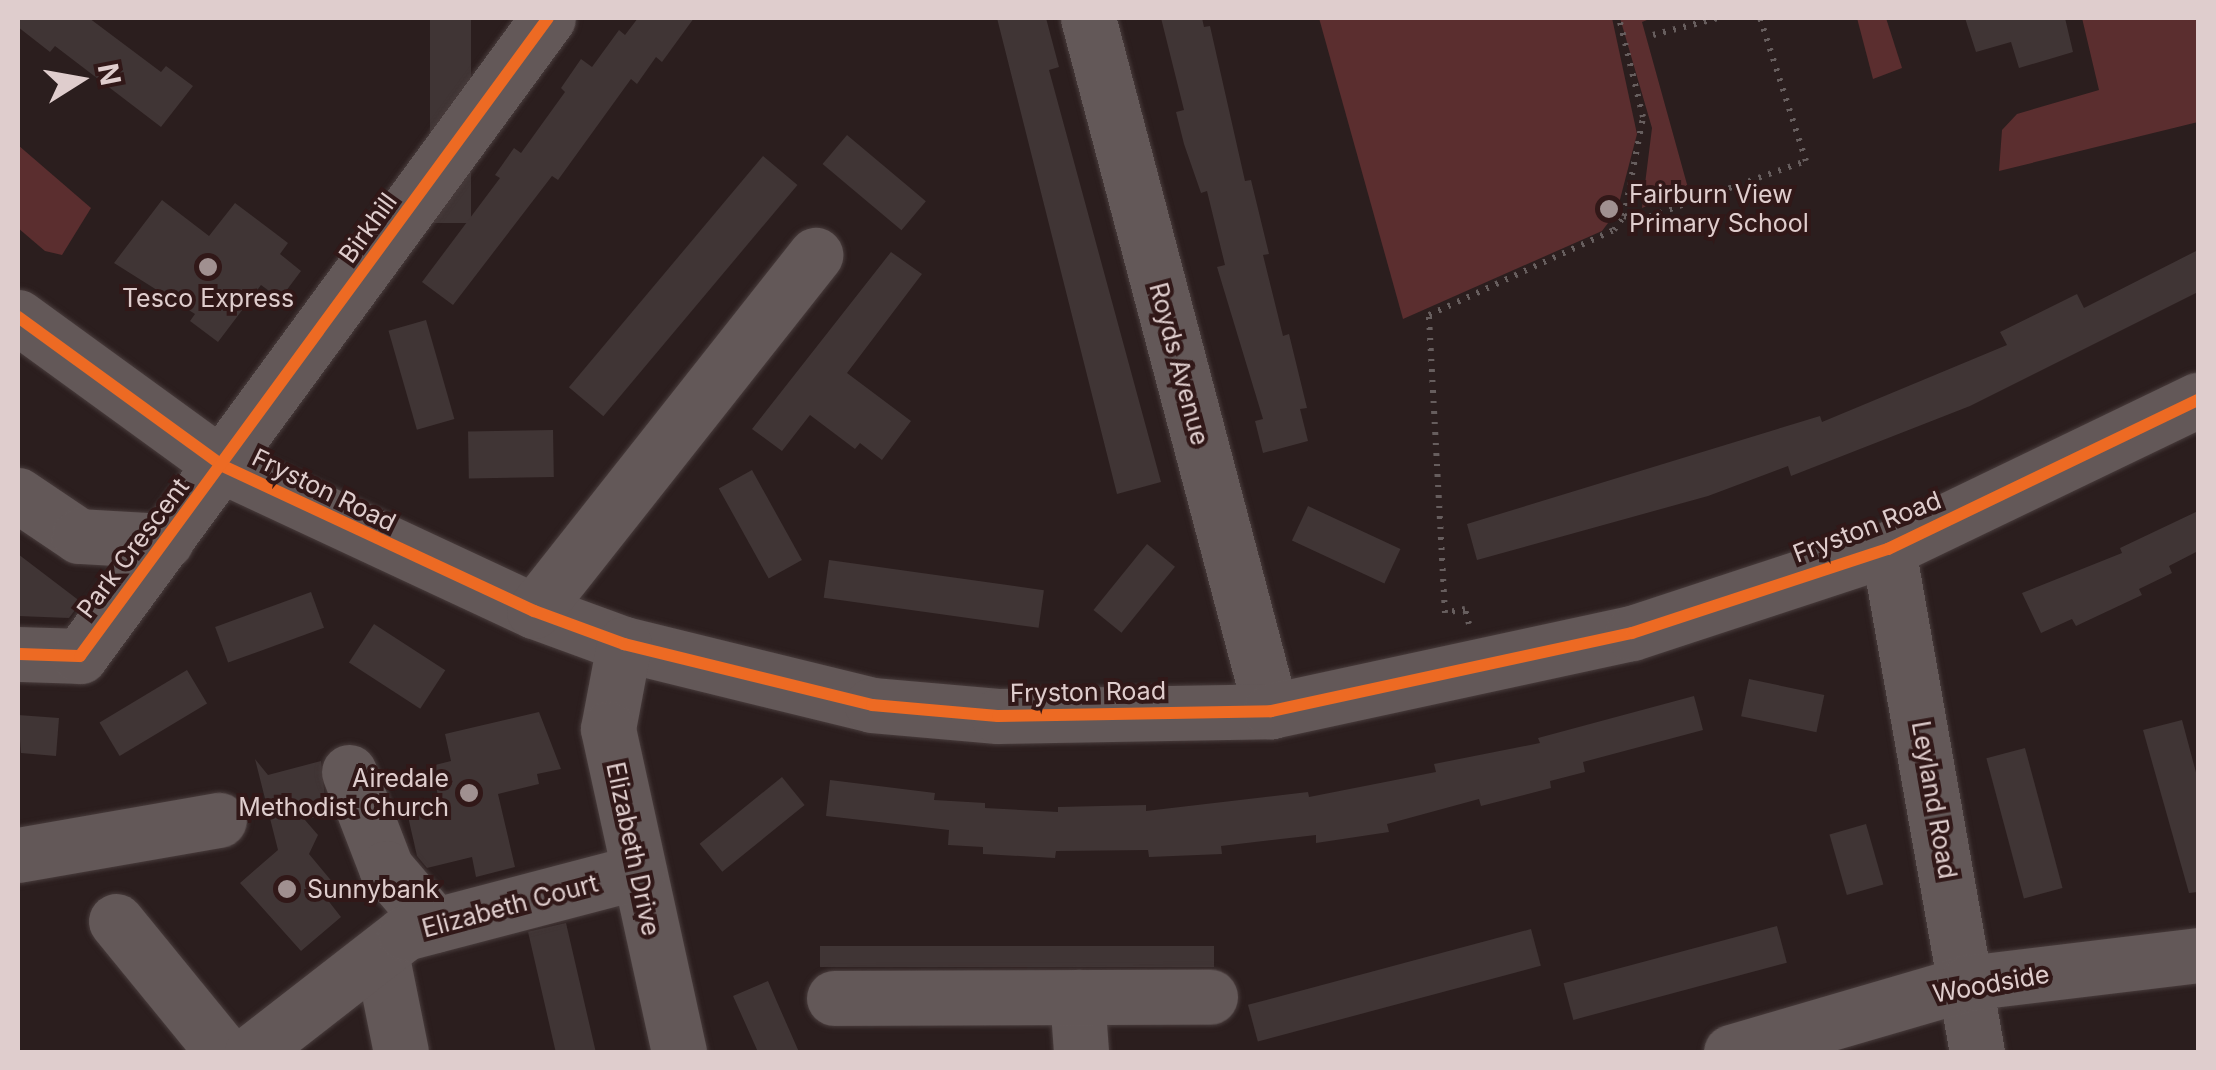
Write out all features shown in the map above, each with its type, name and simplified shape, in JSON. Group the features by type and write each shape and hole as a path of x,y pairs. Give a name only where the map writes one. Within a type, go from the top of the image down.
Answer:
{"street":[{"name":"Birkhill","path":"224,466 548,18"},
{"name":"Royds Avenue","path":"1088,18 1271,711"},
{"path":"534,612 815,255"},
{"name":"Fryston Road","path":"18,317 224,466 534,612 624,644 872,705 998,716 1271,711 1632,633 1888,549 2198,400"},
{"name":"Park Crescent","path":"18,654 80,656 224,466"},
{"path":"18,495 79,536 166,541"},
{"name":"Leyland Road","path":"1888,549 1977,1052"},
{"name":"Elizabeth Drive","path":"624,644 608,729 678,1052"},
{"path":"348,772 386,868 434,926"},
{"path":"18,855 219,820"},
{"name":"Elizabeth Court","path":"298,1033 404,934 637,872"},
{"path":"116,921 223,1052"},
{"path":"381,953 400,1052"},
{"name":"Woodside","path":"1730,1052 1967,983 2198,955"},
{"path":"1076,997 1081,1052"},
{"path":"834,998 1210,997"}],"path":[{"path":"1480,666 1465,609 1445,614 1429,315 1614,230 1624,216 1643,117 1619,18"},
{"path":"1652,35 1718,18"},
{"path":"1624,216 1640,220 1806,162 1760,18"}],"shaded area":[{"path":"1319,18 1612,18 1637,134 1617,211 1602,231 1403,319"},
{"path":"1620,18 1652,18 1642,22 1688,188 1642,208 1652,128"},
{"path":"1857,18 1886,18 1902,68 1873,79"},
{"path":"2082,18 2198,18 2198,122 1999,171 2002,130 2017,114 2099,90"},
{"path":"18,145 91,208 62,255 45,251 18,228"}],"building":[{"path":"18,18 89,18 161,72 166,66 193,86 161,127 55,46 50,52 18,27"},
{"path":"430,18 471,18 471,223 430,223"},
{"path":"638,18 694,18 662,62 656,57 637,84 631,79 558,180 552,176 453,305 422,282 500,178 495,175 514,148 521,153 565,92 561,88 581,59 592,67 619,30 625,35"},
{"path":"997,18 1046,18 1059,67 1049,70 1161,482 1117,494"},
{"path":"1161,18 1202,18 1204,27 1210,26 1245,181 1251,180 1269,254 1263,255 1283,336 1289,334 1307,408 1300,409 1308,441 1263,453 1255,421 1263,419 1217,267 1225,265 1207,191 1201,193 1184,144 1176,112 1184,110"},
{"path":"1965,18 2065,18 2073,52 2019,68 2011,42 1976,52"},
{"path":"847,135 926,201 901,230 823,164"},
{"path":"763,156 797,185 603,416 569,387"},
{"name":"Tesco Express","path":"162,200 209,236 235,203 288,243 280,254 301,271 280,299 261,285 218,342 190,321 195,314 114,263"},
{"path":"2198,250 2198,292 1970,406 1791,476 1788,466 1708,496 1477,560 1467,524 1820,416 1822,422 2007,345 2000,332 2077,294 2084,308"},
{"path":"891,252 922,274 847,373 911,421 882,460 860,443 855,449 810,415 782,451 752,429"},
{"path":"426,320 454,419 417,430 389,331"},
{"path":"553,430 554,477 469,478 468,431"},
{"path":"752,470 802,560 769,579 719,488"},
{"path":"1308,506 1400,549 1384,584 1292,540"},
{"path":"2198,511 2198,551 2169,566 2172,573 2139,589 2142,595 2076,626 2072,619 2041,633 2022,593 2122,553 2120,548"},
{"path":"1147,544 1175,567 1121,633 1094,610"},
{"path":"18,554 81,602 69,618 18,616"},
{"path":"829,560 1044,590 1039,628 824,598"},
{"path":"311,592 324,628 228,663 215,627"},
{"path":"374,624 445,670 420,709 349,663"},
{"path":"187,670 207,703 120,756 100,723"},
{"path":"1749,679 1824,695 1816,732 1741,716"},
{"path":"1694,696 1703,730 1583,762 1585,772 1550,781 1551,788 1481,806 1479,799 1387,824 1389,832 1316,843 1316,835 1221,846 1222,854 1149,857 1148,850 1056,851 1055,858 983,854 983,847 948,845 949,830 826,816 830,780 935,793 934,800 985,803 985,808 1058,812 1058,807 1146,805 1146,811 1308,792 1309,797 1436,772 1434,764 1540,743 1538,738"},
{"name":"Airedale Methodist Church","path":"539,712 561,769 537,774 539,784 498,794 515,867 476,877 472,857 427,868 417,856 407,812 440,804 431,766 451,761 445,734"},
{"path":"18,715 59,718 56,756 21,753"},
{"path":"2182,720 2198,780 2198,892 2189,893 2143,730"},
{"path":"2025,748 2063,888 2024,898 1986,758"},
{"name":"Sunnybank","path":"255,759 268,775 321,761 325,798 319,800 323,815 305,820 318,835 309,854 334,884 323,894 341,917 301,951 240,883 278,850"},
{"path":"782,777 805,805 722,872 700,844"},
{"path":"1866,824 1883,885 1847,895 1829,834"},
{"path":"566,923 596,1052 556,1052 528,932"},
{"path":"1777,926 1787,963 1573,1020 1564,983"},
{"path":"1531,929 1541,966 1258,1042 1248,1005"},
{"path":"820,946 1214,946 1214,967 820,967"},
{"path":"768,981 799,1052 758,1052 733,996"}],"cycle path":[{"path":"18,654 80,656 548,18"},
{"path":"18,317 223,466 534,611 624,644 872,705 998,716 1271,711 1632,633 1888,549 2198,400"}],"place":[{"name":"Fairburn View Primary School","path":"1609,209"},
{"name":"Tesco Express","path":"208,267"},
{"name":"Airedale Methodist Church","path":"469,793"},
{"name":"Sunnybank","path":"287,889"}]}
